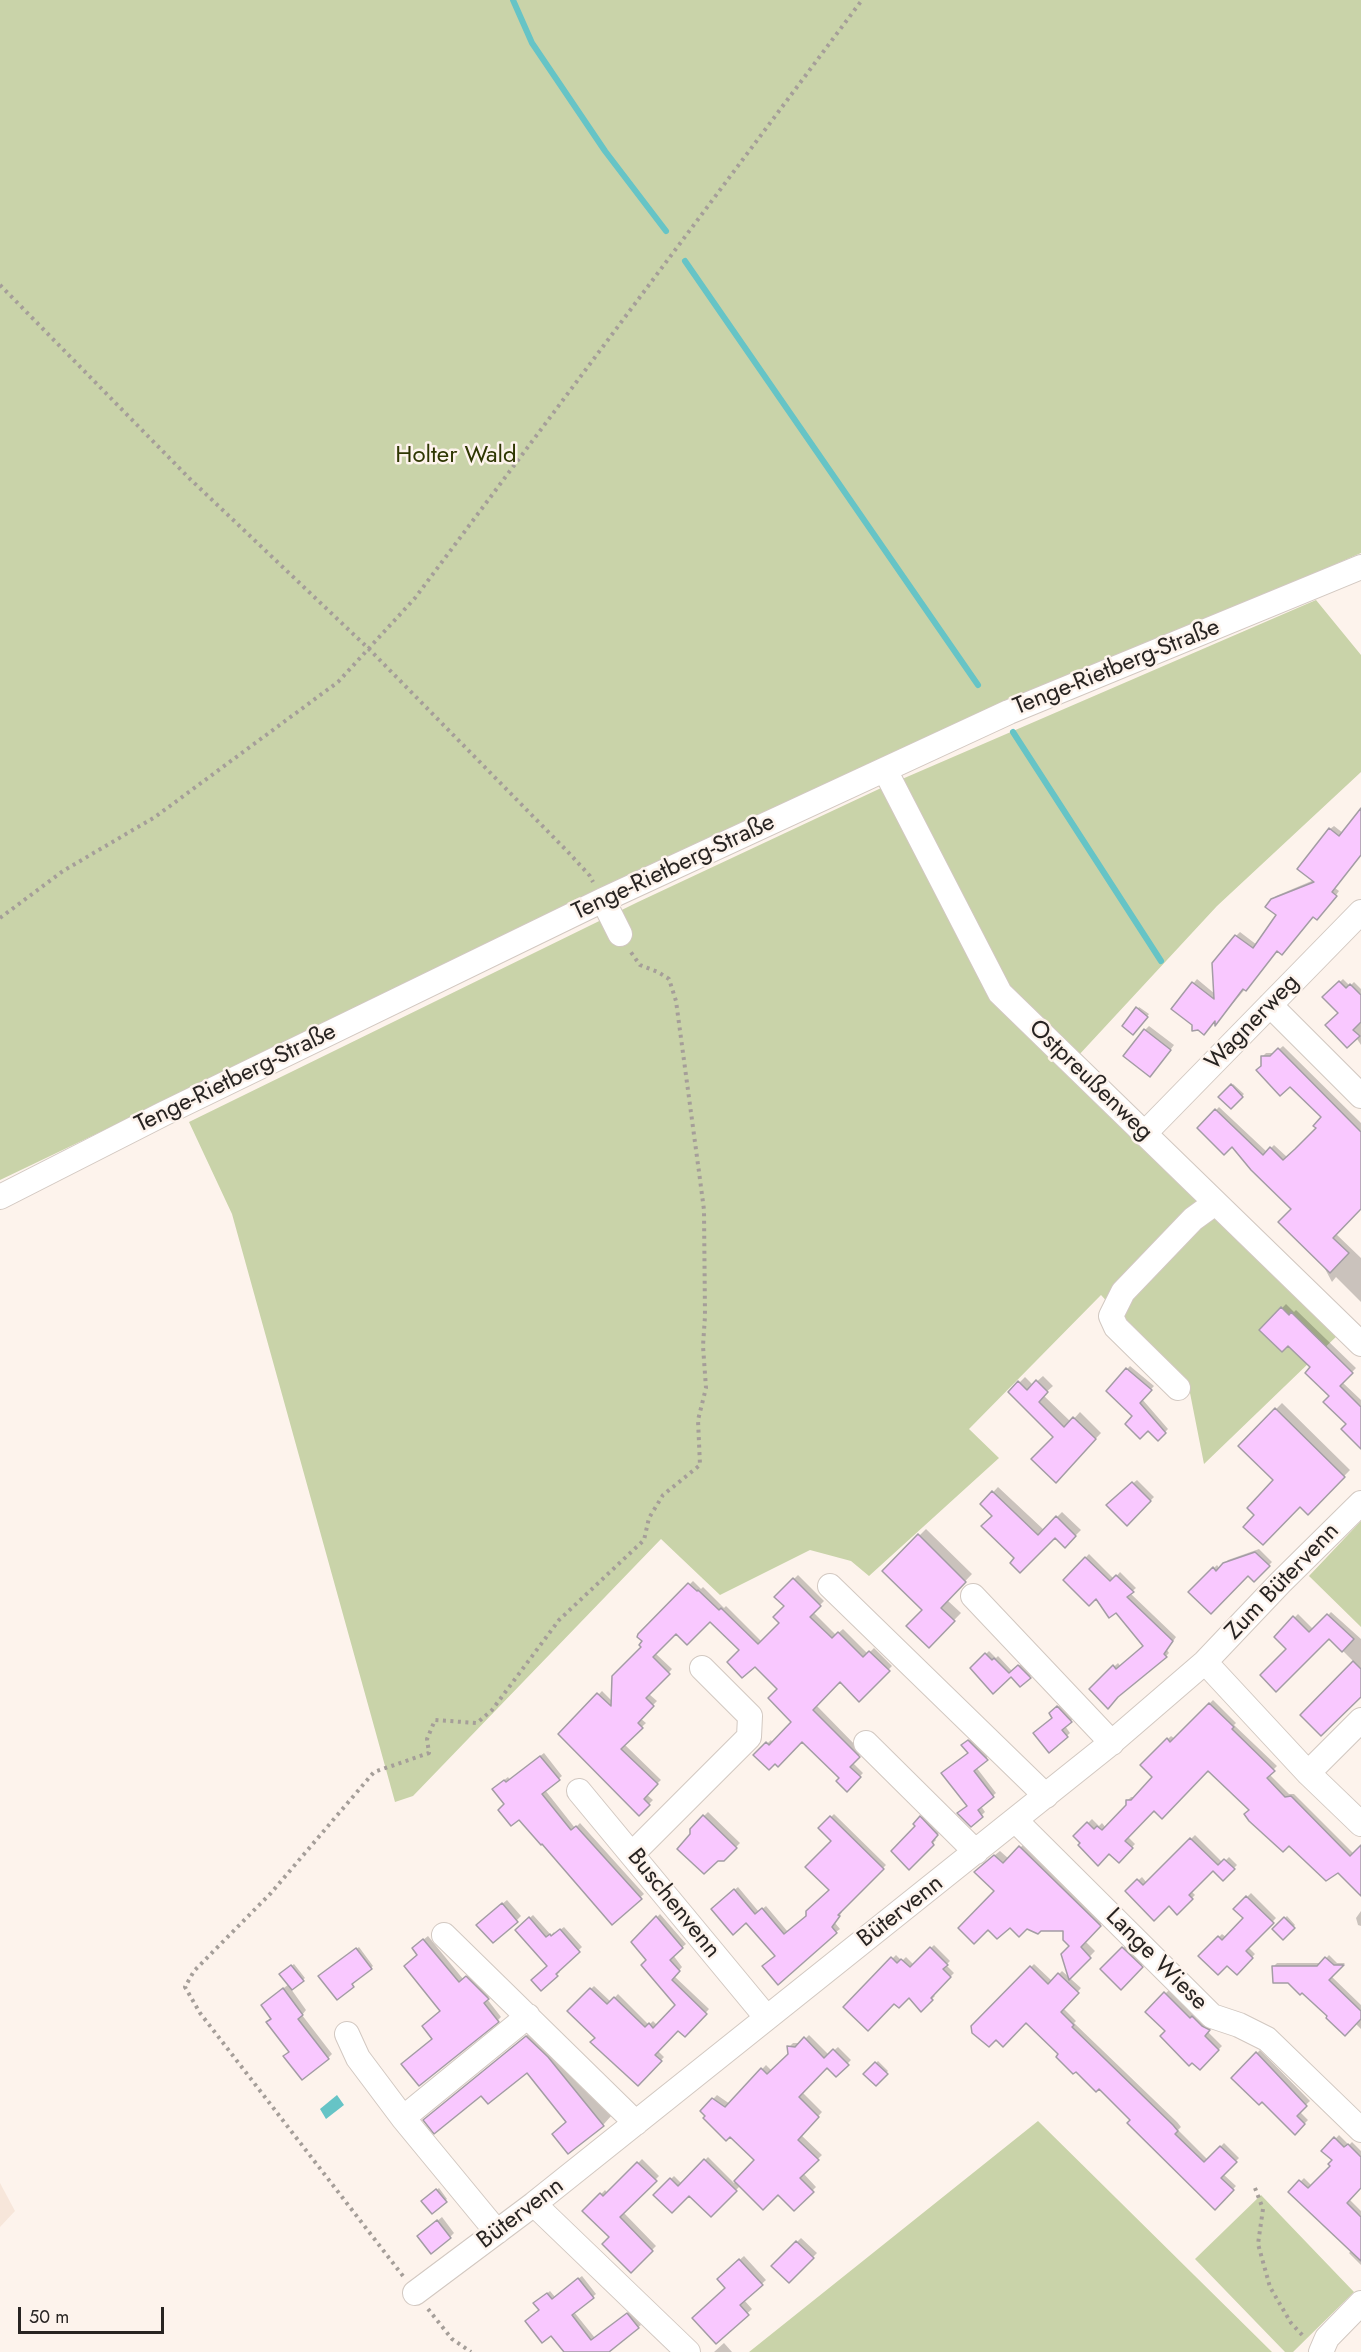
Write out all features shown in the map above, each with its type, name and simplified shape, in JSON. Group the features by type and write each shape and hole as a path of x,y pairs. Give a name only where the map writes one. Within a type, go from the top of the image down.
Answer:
{"street":[{"name":"Tenge-Rietberg-Straße","path":"0,1197 163,1114 603,900 1009,712 1361,567"},
{"name":"Ostpreußenweg","path":"885,770 999,993 1361,1344"},
{"path":"603,900 620,934"},
{"name":"Wagnerweg","path":"1144,1134 1361,912"},
{"path":"1270,1005 1361,1096"},
{"path":"1178,1388 1116,1327 1111,1316 1123,1292 1194,1219 1215,1203"},
{"name":"Zum Bütervenn","path":"1205,1662 1361,1503"},
{"path":"830,1586 1046,1796"},
{"path":"973,1596 1112,1743"},
{"path":"1205,1662 1308,1773 1361,1824"},
{"name":"Bütervenn","path":"415,2293 534,2204 1016,1821 1112,1743 1205,1662"},
{"path":"632,1854 749,1737 750,1716 702,1668"},
{"path":"1308,1773 1361,1720"},
{"path":"866,1743 976,1852"},
{"name":"Buschenvenn","path":"579,1791 766,2018"},
{"name":"Lange Wiese","path":"1016,1821 1212,2016 1239,2025 1267,2039 1361,2130"},
{"path":"444,1935 636,2123"},
{"path":"403,2118 528,2016"},
{"path":"346,2034 358,2058 403,2118 497,2232"},
{"path":"534,2204 688,2352"},
{"path":"1316,2348 1361,2303"}],"path":[{"path":"0,918 63,871 155,817 270,734 338,682 369,649 415,598 862,0"},
{"path":"0,285 189,478 369,649 590,876 603,900"},
{"path":"471,2352 452,2339 415,2293 200,2013 185,1987 194,1971 272,1893 374,1772 429,1754 427,1739 435,1720 477,1724 492,1710 559,1620 644,1540 649,1518 663,1495 700,1465 698,1420 706,1388 703,1346 704,1210 676,1000 669,980 658,972 639,965 620,934"},
{"path":"1256,2188 1263,2209 1258,2244 1270,2287 1291,2323 1316,2348"}],"shaded area":[{"path":"0,2183 15,2211 0,2227"}],"green space":[{"name":"Holter Wald","path":"0,0 1361,0 1361,553 994,713 877,760 0,1180"},
{"path":"1316,600 1361,655 1361,772 1217,906 1065,1070 1339,1334 1204,1464 1190,1393 1101,1295 969,1429 999,1458 869,1576 851,1561 810,1550 720,1595 661,1539 413,1796 395,1802 232,1214 189,1122 638,902 879,789"},
{"path":"1361,1521 1361,1627 1309,1576"},
{"path":"1038,2121 1272,2352 749,2352"},
{"path":"1261,2195 1354,2292 1293,2352 1285,2352 1195,2259"}],"water":[{"path":"337,2095 344,2105 326,2119 320,2109"}],"building":[{"path":"1361,808 1361,855 1332,892 1337,896 1317,920 1313,917 1282,955 1277,951 1246,991 1243,989 1215,1026 1215,1021 1204,1035 1198,1030 1192,1031 1192,1025 1171,1009 1192,982 1214,999 1212,963 1235,935 1253,948 1276,915 1265,907 1271,899 1314,882 1297,869 1329,828 1339,836"},
{"path":"1339,981 1346,988 1350,984 1361,995 1361,1022 1353,1030 1360,1036 1347,1048 1325,1025 1338,1013 1322,997"},
{"path":"1136,1007 1148,1017 1133,1035 1122,1026"},
{"path":"1144,1029 1171,1050 1150,1077 1123,1056"},
{"path":"1278,1048 1361,1132 1361,1209 1333,1238 1349,1253 1330,1273 1278,1222 1291,1209 1251,1170 1232,1147 1224,1155 1197,1128 1215,1109 1263,1155 1270,1147 1283,1160 1295,1149 1316,1128 1313,1126 1321,1117 1290,1087 1280,1096 1256,1070 1261,1066 1261,1056 1270,1056"},
{"path":"1231,1084 1243,1097 1231,1109 1218,1097"},
{"path":"1281,1307 1289,1315 1291,1312 1353,1373 1340,1386 1361,1407 1361,1449 1341,1429 1346,1424 1323,1402 1329,1396 1305,1373 1310,1367 1288,1346 1282,1352 1259,1330"},
{"path":"1126,1368 1152,1390 1140,1403 1166,1433 1158,1441 1148,1431 1140,1439 1125,1424 1132,1416 1106,1391"},
{"path":"1036,1380 1048,1392 1039,1402 1064,1427 1073,1417 1096,1439 1056,1483 1031,1459 1053,1437 1008,1392 1018,1381 1027,1390"},
{"path":"1275,1408 1345,1477 1308,1515 1300,1507 1263,1545 1243,1527 1254,1515 1247,1508 1273,1480 1238,1446"},
{"path":"1132,1482 1151,1501 1127,1526 1106,1505"},
{"path":"992,1491 1038,1535 1056,1516 1076,1536 1065,1548 1055,1538 1020,1573 1010,1563 1014,1558 981,1526 992,1516 980,1504"},
{"path":"918,1534 966,1582 941,1608 955,1621 929,1648 906,1626 922,1610 882,1571"},
{"path":"1255,1552 1270,1566 1254,1582 1248,1576 1211,1614 1188,1592 1213,1567 1216,1571 1223,1563"},
{"path":"1085,1557 1110,1581 1116,1575 1134,1592 1127,1597 1173,1641 1164,1654 1167,1657 1118,1697 1108,1709 1089,1689 1113,1665 1116,1669 1143,1646 1116,1613 1109,1618 1096,1599 1089,1606 1063,1580"},
{"path":"793,1578 821,1606 810,1617 832,1638 838,1632 863,1657 869,1651 890,1671 859,1702 840,1682 813,1710 860,1757 850,1767 861,1777 847,1792 836,1781 839,1778 802,1742 778,1767 775,1764 769,1770 753,1755 766,1742 769,1745 791,1722 768,1698 777,1689 755,1667 742,1678 727,1662 739,1650 710,1622 687,1645 676,1634 653,1657 670,1674 646,1698 654,1706 638,1723 643,1728 621,1749 658,1784 644,1799 650,1805 639,1816 558,1734 597,1693 611,1706 612,1676 641,1647 639,1645 642,1641 637,1637 638,1634 688,1583 719,1610 721,1608 758,1644 779,1623 773,1617 784,1606 774,1597"},
{"path":"1327,1614 1354,1639 1342,1652 1329,1639 1276,1692 1260,1675 1286,1649 1274,1637 1293,1616 1309,1632"},
{"path":"985,1653 992,1660 994,1658 1009,1673 1018,1665 1031,1678 1020,1687 1011,1677 993,1694 970,1668"},
{"path":"1353,1661 1361,1669 1361,1697 1321,1736 1300,1715"},
{"path":"1209,1703 1275,1771 1267,1778 1285,1797 1291,1796 1350,1856 1361,1845 1361,1896 1338,1873 1326,1881 1289,1846 1283,1852 1249,1821 1244,1814 1249,1810 1208,1771 1162,1819 1154,1811 1125,1841 1133,1848 1119,1863 1109,1854 1098,1866 1078,1845 1080,1843 1073,1836 1087,1822 1094,1829 1097,1826 1102,1830 1126,1805 1126,1800 1131,1800 1152,1777 1140,1765 1167,1738 1170,1742"},
{"path":"1057,1706 1072,1722 1062,1730 1068,1737 1049,1753 1033,1733 1052,1718 1049,1713"},
{"path":"968,1740 988,1760 974,1771 994,1797 978,1810 983,1817 971,1827 957,1813 967,1806 941,1773 968,1753 961,1745"},
{"path":"540,1756 560,1780 542,1794 571,1830 576,1826 642,1899 612,1925 519,1820 511,1826 498,1810 504,1804 492,1789 504,1780 506,1782"},
{"path":"703,1815 737,1848 724,1861 718,1861 704,1874 677,1849 690,1834 690,1829"},
{"path":"830,1816 884,1869 838,1915 840,1916 832,1927 837,1933 778,1985 762,1966 775,1956 746,1923 733,1935 711,1909 734,1889 755,1914 762,1908 784,1934 806,1916 806,1911 829,1890 805,1867 831,1841 818,1828"},
{"path":"920,1816 938,1835 932,1842 934,1845 909,1870 891,1851 915,1826 913,1824"},
{"path":"1190,1838 1218,1865 1224,1859 1235,1869 1223,1881 1213,1871 1189,1895 1193,1899 1177,1915 1169,1906 1154,1921 1125,1891 1137,1879 1143,1885"},
{"path":"1019,1846 1101,1926 1081,1947 1091,1958 1069,1980 1061,1954 1069,1946 1063,1940 1063,1931 1041,1931 1038,1934 1027,1929 1019,1937 1010,1928 997,1939 988,1930 974,1944 958,1928 994,1891 974,1872 994,1855 1003,1863"},
{"path":"1246,1896 1274,1923 1246,1951 1253,1958 1237,1975 1227,1966 1218,1975 1198,1956 1218,1936 1222,1940 1243,1918 1233,1909"},
{"path":"502,1903 518,1922 493,1943 476,1925"},
{"path":"656,1916 683,1948 670,1960 680,1971 672,1980 707,2014 685,2037 678,2031 655,2055 662,2061 638,2086 590,2042 595,2038 567,2011 590,1988 607,2004 614,1997 645,2027 649,2023 653,2028 675,2005 641,1965 646,1960 631,1942"},
{"path":"529,1917 546,1937 560,1929 580,1952 541,1991 531,1980 547,1966 515,1930"},
{"path":"1284,1917 1295,1928 1283,1940 1272,1929"},
{"path":"423,1939 459,1982 466,1976 489,1999 484,2003 499,2022 419,2086 401,2064 432,2039 422,2026 440,2011 404,1966 417,1955 412,1948"},
{"path":"930,1947 948,1965 943,1969 951,1977 921,2012 909,1998 899,2008 894,2004 868,2031 843,2007 891,1957 897,1963 901,1959 910,1967"},
{"path":"1122,1947 1143,1967 1121,1990 1100,1969"},
{"path":"356,1948 372,1969 352,1984 354,1987 337,2000 318,1976"},
{"path":"1325,1957 1334,1965 1344,1965 1329,1980 1361,2011 1361,2019 1345,2036 1302,1993 1300,1995 1288,1983 1273,1983 1272,1966 1317,1966"},
{"path":"291,1965 304,1981 292,1990 279,1974"},
{"path":"1030,1966 1048,1984 1058,1973 1079,1993 1061,2012 1074,2025 1072,2027 1173,2125 1178,2131 1175,2134 1204,2162 1220,2146 1237,2162 1221,2178 1234,2190 1215,2210 1127,2123 1130,2120 1099,2089 1096,2092 1076,2072 1073,2074 1056,2057 1058,2054 1026,2023 1003,2047 996,2040 989,2047 972,2033 971,2026"},
{"path":"283,1988 303,2015 298,2019 329,2059 302,2080 283,2056 289,2052 266,2022 271,2019 261,2005"},
{"path":"1164,1992 1190,2018 1192,2016 1210,2030 1205,2036 1219,2050 1200,2070 1192,2063 1189,2066 1160,2036 1165,2031 1145,2012"},
{"path":"526,2036 548,2057 604,2126 568,2154 552,2134 566,2122 527,2073 488,2104 481,2096 434,2134 423,2120"},
{"path":"804,2037 824,2058 833,2049 849,2065 836,2077 827,2068 799,2097 819,2117 798,2140 819,2160 800,2178 814,2192 794,2211 778,2195 763,2210 734,2181 754,2160 730,2137 726,2141 703,2118 705,2116 700,2111 712,2098 725,2107 761,2068 767,2074 788,2054 787,2046 795,2047"},
{"path":"1256,2052 1307,2106 1297,2116 1305,2124 1295,2135 1262,2102 1259,2105 1231,2078"},
{"path":"875,2062 888,2074 876,2086 863,2074"},
{"path":"1334,2137 1344,2147 1348,2144 1361,2157 1361,2188 1347,2203 1361,2217 1361,2261 1288,2192 1299,2180 1308,2188 1330,2166 1328,2164 1332,2160 1321,2151"},
{"path":"704,2159 737,2191 711,2217 689,2196 672,2213 653,2195 670,2178 678,2186"},
{"path":"637,2162 657,2181 620,2217 653,2251 631,2273 602,2244 609,2237 582,2211 600,2193 603,2196"},
{"path":"436,2189 447,2202 432,2214 421,2201"},
{"path":"437,2220 451,2238 431,2254 417,2236"},
{"path":"796,2241 814,2258 789,2283 771,2266"},
{"path":"739,2259 763,2285 740,2305 749,2315 716,2344 692,2318 725,2288 717,2279"},
{"path":"578,2278 594,2298 572,2315 591,2340 627,2313 639,2328 609,2352 564,2352 551,2336 542,2343 525,2321 539,2310 533,2303 547,2293 552,2299"}],"waterway":[{"path":"513,0 532,43 605,151 666,231"},
{"path":"685,261 978,685"},
{"path":"1013,732 1161,961"}]}
